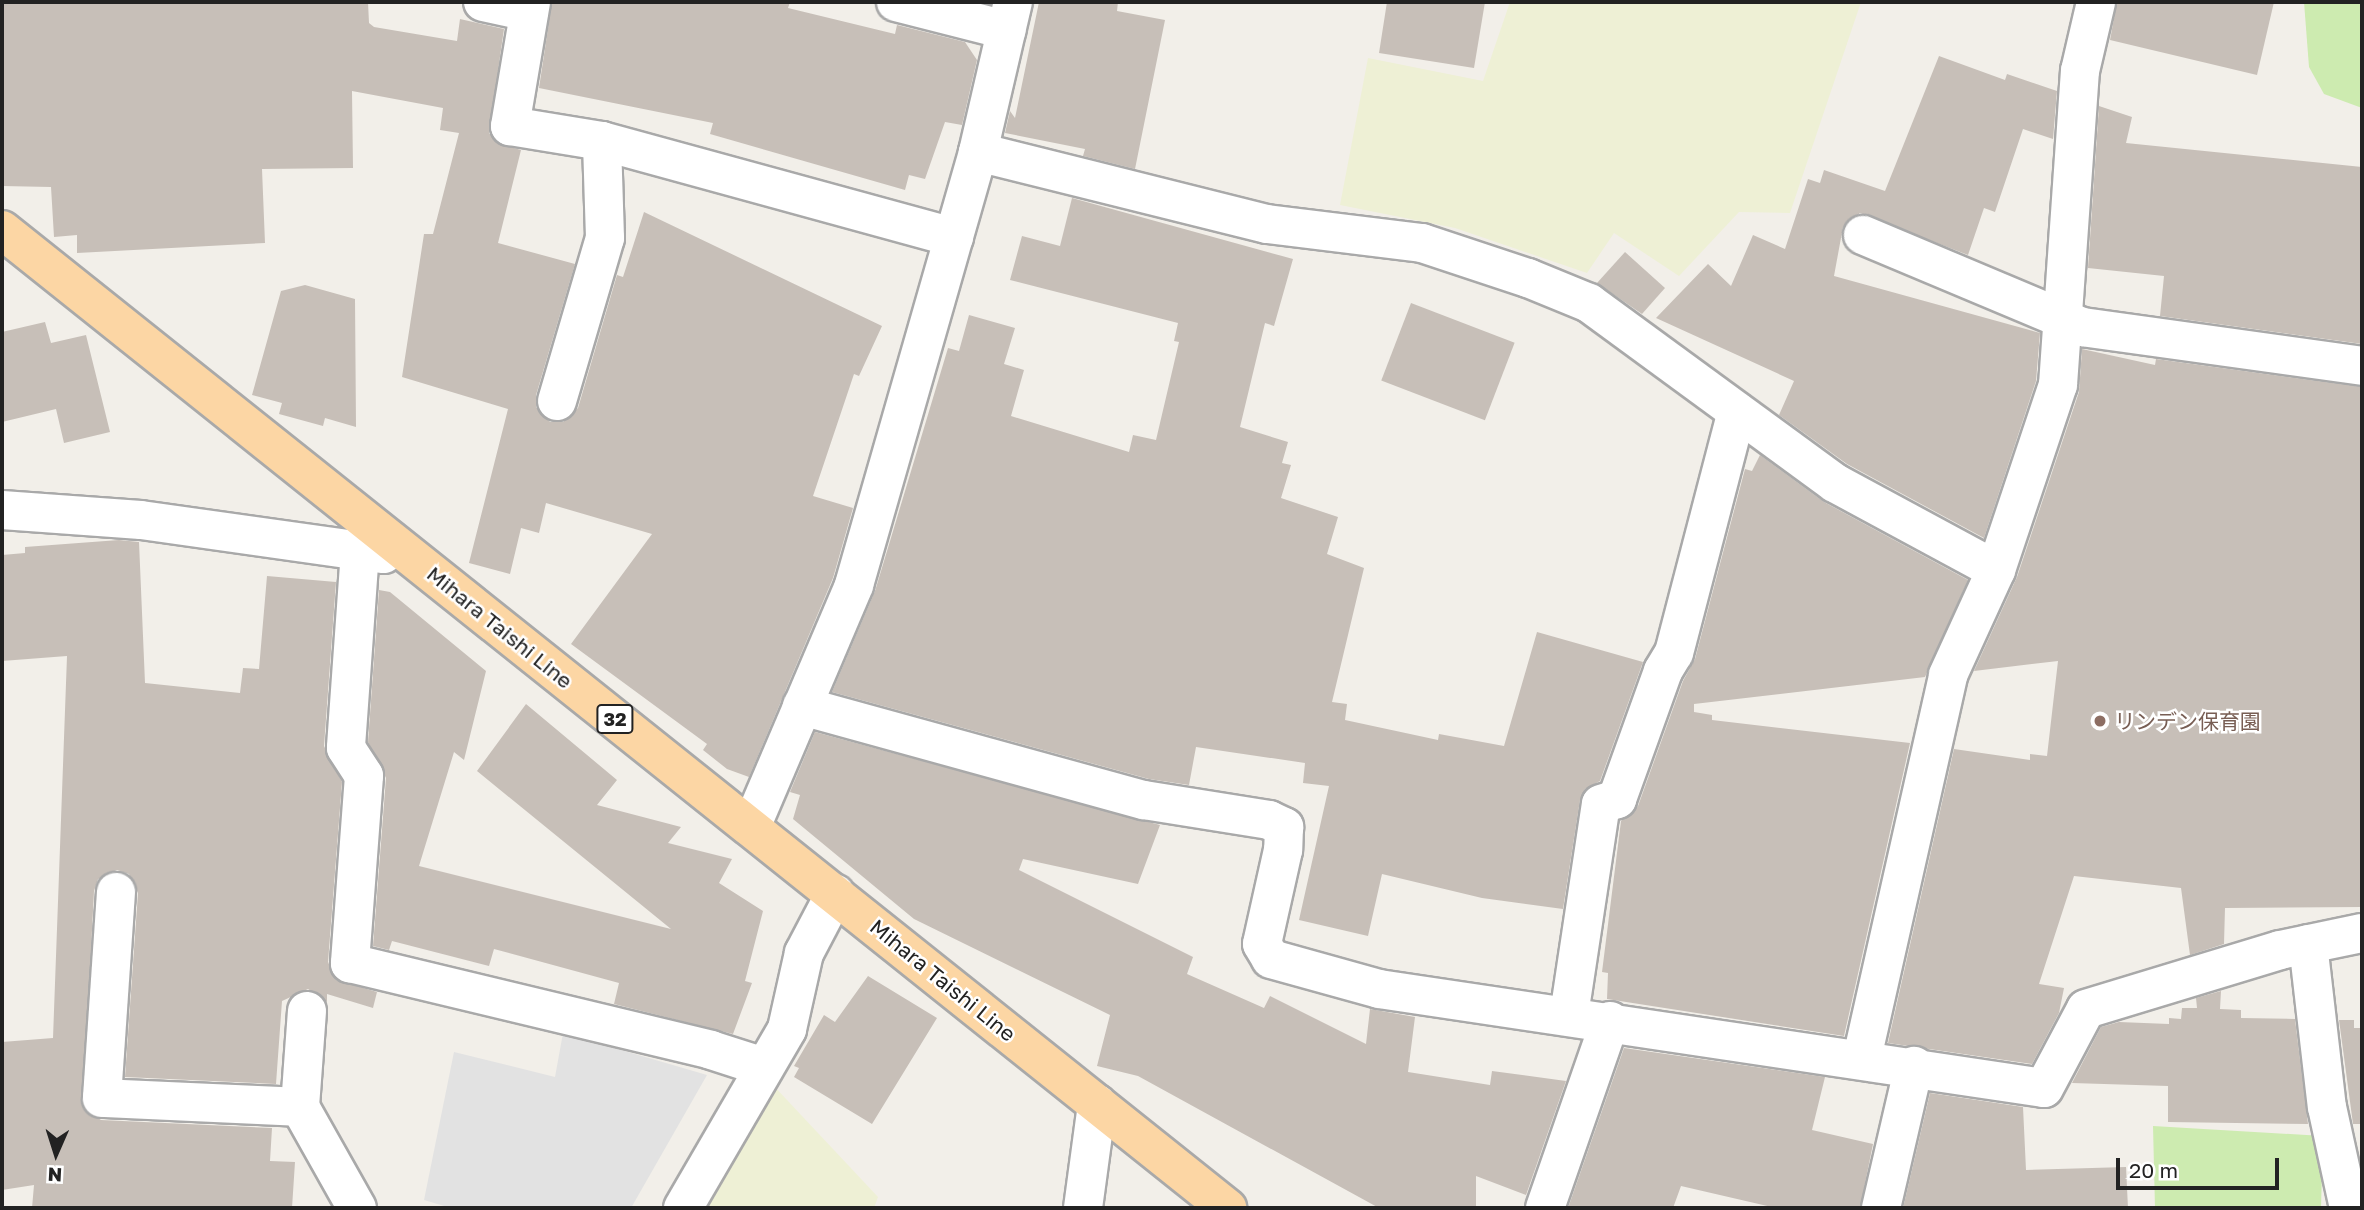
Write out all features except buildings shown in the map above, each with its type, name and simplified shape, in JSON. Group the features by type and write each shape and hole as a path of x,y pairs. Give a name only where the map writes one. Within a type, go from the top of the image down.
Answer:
{"main road":[{"name":"Mihara Taishi Line","path":"2,230 1227,1208"}],"street":[{"path":"483,2 530,7 510,125 602,141 954,237"},
{"path":"751,827 854,586 978,152 1010,16 896,2"},
{"path":"1862,1058 1948,676 1996,570 2058,385 2065,320 2080,71 2096,2"},
{"path":"556,401 605,238 602,141"},
{"path":"978,152 1267,224 1422,243 1528,278 1588,303 1835,483 1996,570"},
{"path":"1863,235 2082,327 2362,366"},
{"path":"1569,1015 1601,804 1616,799 1663,671 1674,653 1737,412"},
{"path":"2,510 141,520 413,558"},
{"path":"360,551 346,748 365,776 350,963 711,1050 764,1067"},
{"path":"802,706 1143,800 1269,820 1284,827 1283,850 1262,944 1271,959 1380,989 1862,1058 2044,1088 2086,1009 2308,944 2362,933"},
{"path":"116,892 102,1098 300,1107"},
{"path":"683,1208 787,1029 804,953 835,894"},
{"path":"2308,944 2328,1107 2349,1208"},
{"path":"307,1012 300,1107 356,1208"},
{"path":"1545,1208 1610,1021"},
{"path":"1881,1208 1914,1066"},
{"path":"1083,1208 1097,1104"}],"green space":[{"path":"1510,2 1861,2 1790,213 1739,212 1679,276 1614,233 1587,273 1455,228 1340,205 1368,58 1483,81"},
{"path":"2304,2 2362,2 2362,108 2324,94 2309,67"},
{"path":"772,1084 878,1197 874,1208 705,1208"},
{"path":"2153,1126 2323,1136 2321,1208 2155,1208"}],"shaded area":[{"path":"563,1033 707,1075 631,1208 451,1208 424,1200 454,1052 555,1077"}],"place":[{"name":"リンデン保育園","path":"2100,721"}]}
